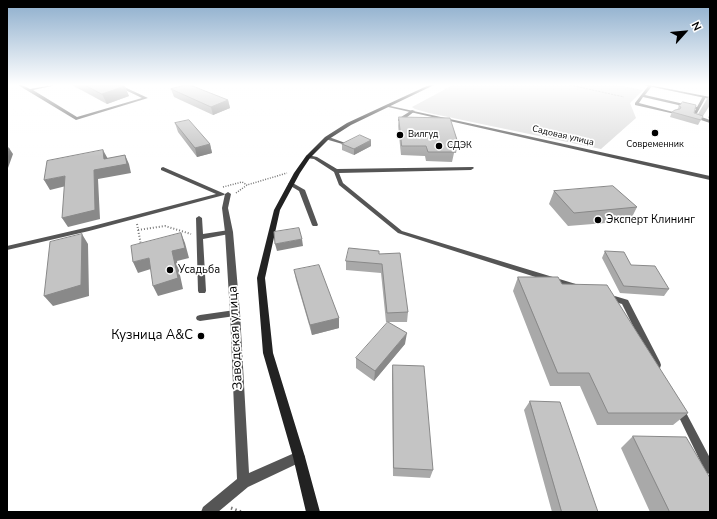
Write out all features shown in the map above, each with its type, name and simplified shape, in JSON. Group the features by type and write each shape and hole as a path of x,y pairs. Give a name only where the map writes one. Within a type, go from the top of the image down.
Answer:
{"main road":[{"path":"313,512 268,353 261,278 277,210 308,156 327,138 349,124 381,109"}],"street":[{"name":"Садовая улица","path":"404,109 710,178"},
{"name":"Заводская улица","path":"225,195 235,313 243,482"},
{"path":"208,512 219,507 243,482 298,457"}],"lane":[{"path":"59,109 76,120 110,109"},
{"path":"659,109 675,113"},
{"path":"699,109 694,116 710,122"},
{"path":"400,120 417,112"},
{"path":"327,138 346,144"},
{"path":"308,156 315,158 336,171 471,168"},
{"path":"163,169 225,195"},
{"path":"336,171 341,184 400,232 587,291"},
{"path":"291,184 302,190 315,225"},
{"path":"7,248 225,195"},
{"path":"199,218 202,291"},
{"path":"200,237 229,232"},
{"path":"602,295 625,302 660,372"},
{"path":"200,318 235,313"},
{"path":"674,400 710,469"}],"path":[{"path":"225,195 247,185 291,172"},
{"path":"136,216 142,248"},
{"path":"138,230 165,226 200,237"}],"shaded area":[{"path":"416,109 632,109 636,118 601,149"}],"building":[{"path":"695,109 694,113 703,116 701,120 672,112 675,110"},
{"path":"399,117 450,118 458,143 451,143 454,152 428,152 426,146 402,146"},
{"path":"189,120 210,144 195,148 175,123"},
{"path":"360,135 371,140 354,149 342,144"},
{"path":"103,150 104,159 125,155 127,164 94,170 95,210 62,218 65,176 44,180 47,161"},
{"path":"613,186 637,207 574,213 554,191"},
{"path":"299,228 302,239 275,244 274,232"},
{"path":"181,233 185,248 172,251 178,278 153,286 149,258 133,262 131,246"},
{"path":"82,234 81,285 44,296 50,242"},
{"path":"349,248 379,251 379,254 400,253 408,312 387,313 382,264 346,261"},
{"path":"605,251 624,252 631,265 655,266 669,289 624,286"},
{"path":"319,265 339,318 310,325 294,270"},
{"path":"518,277 558,277 562,284 607,285 688,413 608,413 589,373 558,373"},
{"path":"388,322 407,333 375,371 356,358"},
{"path":"393,365 424,366 433,470 394,468"},
{"path":"530,401 560,402 598,512 562,512"},
{"path":"633,436 686,437 710,478 710,512 670,512"}],"place":[{"name":"Современник","path":"655,133"},
{"name":"Вилгуд","path":"400,135"},
{"name":"СДЭК","path":"439,146"},
{"name":"Эксперт Клининг","path":"598,220"},
{"name":"Усадьба","path":"170,270"},
{"name":"Кузница А&С","path":"201,336"}]}
